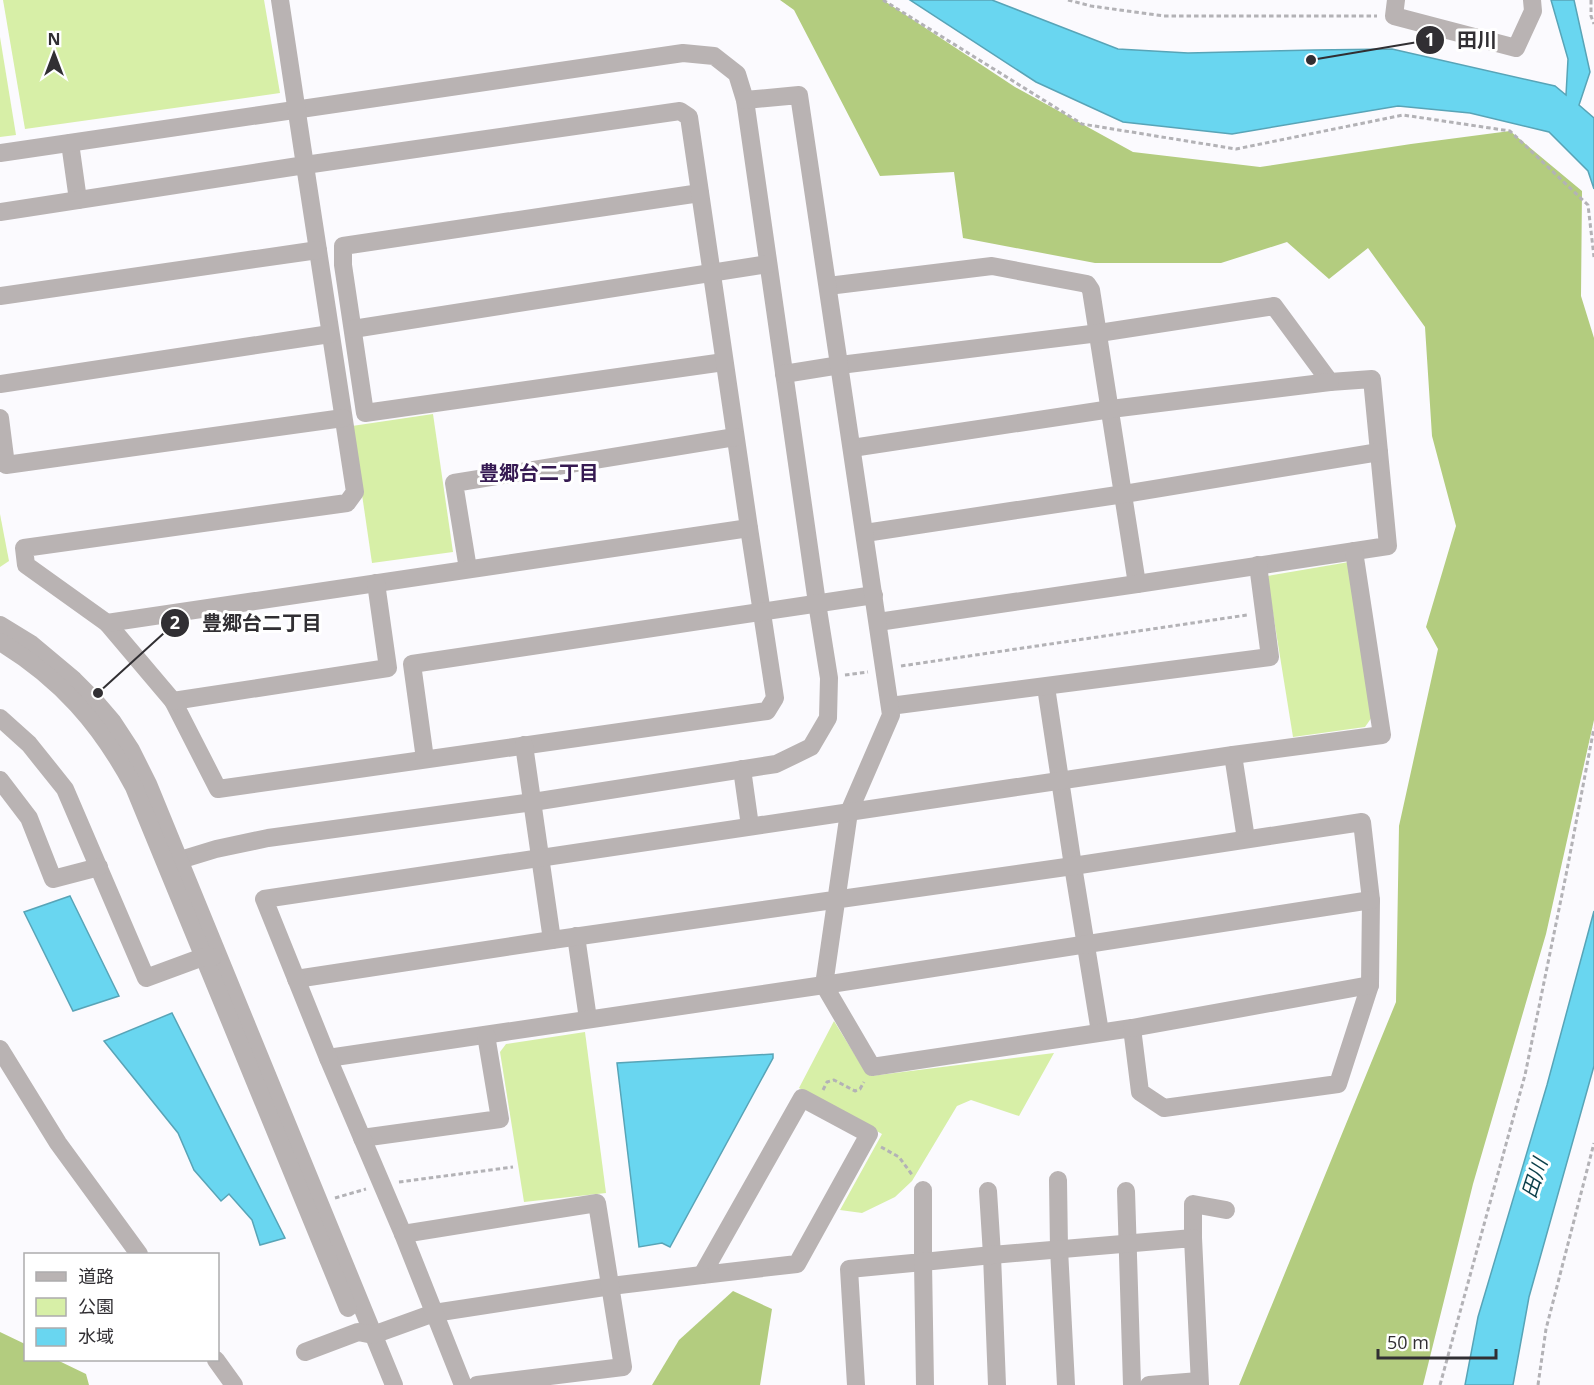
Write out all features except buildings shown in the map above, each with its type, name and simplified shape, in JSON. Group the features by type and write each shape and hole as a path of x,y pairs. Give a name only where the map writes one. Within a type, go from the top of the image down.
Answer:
{"street":[{"path":"0,212 305,165 680,111 689,117 748,528 776,698 767,711 218,789 172,701 107,622 26,564 24,548 347,503 355,492 330,334 318,250 305,165 297,109 280,0"},
{"path":"1395,8 1516,48 1533,11 1532,0"},
{"path":"0,153 683,53 714,56 737,74 744,100 829,678 828,718 811,747 776,764 533,802 268,838 216,849 173,862"},
{"path":"744,100 799,94 890,706 891,715 849,812 824,985 872,1067 1132,1028 1370,985"},
{"path":"70,143 78,200"},
{"path":"700,193 343,246 343,265 365,413 724,362"},
{"path":"0,296 318,250"},
{"path":"353,329 768,264"},
{"path":"828,286 992,266 1087,284 1091,290 1099,333 1137,584"},
{"path":"784,375 840,364 1099,333 1274,306 1330,382"},
{"path":"0,384 330,334"},
{"path":"852,448 1111,409 1330,382 1372,379 1388,546 878,622"},
{"path":"0,418 6,465 343,418"},
{"path":"468,570 454,483 735,437"},
{"path":"865,533 1379,452"},
{"path":"107,622 748,528"},
{"path":"463,1385 264,899 1233,754 1382,735 1354,551"},
{"path":"890,706 1270,657 1258,565"},
{"path":"172,701 388,668 376,583"},
{"path":"425,759 412,664 874,595"},
{"path":"0,625 31,644 74,680 112,721 131,750 148,784 173,862 365,1333 393,1385"},
{"path":"0,642 20,654 50,679 81,708 99,730 117,756 173,862"},
{"path":"1046,687 1100,1032"},
{"path":"0,718 29,744 65,789 146,978 211,957"},
{"path":"524,745 552,940"},
{"path":"1233,754 1246,839"},
{"path":"742,770 750,826"},
{"path":"0,780 29,818 53,879 99,867"},
{"path":"296,979 1362,822 1371,900 1370,985 1338,1084 1164,1108 1140,1092 1132,1028"},
{"path":"328,1058 824,985 1371,900"},
{"path":"576,936 588,1019"},
{"path":"362,1138 500,1119 486,1035"},
{"path":"0,1049 58,1143 138,1253"},
{"path":"305,1352 434,1313 611,1286 796,1264 869,1134 802,1098 702,1275"},
{"path":"1058,1180 1066,1385"},
{"path":"923,1190 925,1385"},
{"path":"988,1191 997,1385"},
{"path":"1126,1191 1132,1385"},
{"path":"403,1234 597,1203 623,1367 477,1385"},
{"path":"1149,1385 1199,1383 1193,1204 1226,1210"},
{"path":"855,1385 849,1269 1193,1238"},
{"path":"365,1333 380,1385"},
{"path":"217,1361 234,1385"}],"path":[{"path":"883,0 1082,124 1236,149 1403,115 1510,131 1588,205 1594,257"},
{"path":"1068,0 1091,6 1164,16 1395,8"},
{"path":"1591,0 1591,16 1594,24"},
{"path":"829,678 1264,612"},
{"path":"1440,1385 1525,1075 1594,728"},
{"path":"815,1105 827,1082 834,1080 855,1091 860,1089 872,1067"},
{"path":"867,1139 899,1157 923,1190"},
{"path":"1538,1385 1546,1329 1594,1143"},
{"path":"333,1199 382,1185 513,1167"}],"green space":[{"path":"3,0 264,0 280,93 25,129"},
{"path":"780,0 883,0 1015,87 1133,152 1260,167 1510,131 1582,191 1581,296 1594,338 1594,720 1546,934 1473,1184 1423,1385 1239,1385 1396,1002 1399,826 1438,649 1426,627 1456,526 1432,436 1425,327 1368,248 1329,279 1287,242 1221,263 1095,263 963,238 954,172 880,176 794,10"},
{"path":"0,37 16,135 0,137"},
{"path":"433,414 453,552 372,563 352,426"},
{"path":"0,514 9,561 0,567"},
{"path":"1349,562 1372,717 1365,727 1293,737 1267,576"},
{"path":"834,1021 863,1068 871,1076 1054,1053 1019,1116 971,1100 957,1106 912,1181 895,1197 862,1213 840,1210 882,1134 799,1088"},
{"path":"585,1032 606,1193 524,1202 500,1052 506,1044"},
{"path":"733,1291 772,1309 760,1385 652,1385 679,1340"},
{"path":"0,1332 24,1344 24,1361 59,1361 86,1374 89,1385 0,1385"}],"water":[{"path":"910,0 992,0 1118,49 1188,53 1392,49 1555,86 1566,95 1568,59 1551,0 1574,0 1590,72 1579,105 1594,118 1594,189 1588,171 1549,132 1470,113 1398,106 1232,134 1123,122 1036,82"},
{"path":"70,896 119,996 73,1011 24,912"},
{"path":"1594,911 1594,1066 1529,1297 1513,1385 1465,1385 1478,1317 1547,1085"},
{"path":"172,1013 285,1238 260,1245 252,1220 229,1194 221,1201 194,1170 178,1133 104,1041"},
{"path":"773,1054 773,1058 670,1247 662,1243 639,1247 617,1063"}],"place":[{"name":"田川","path":"1311,60"},
{"name":"豊郷台二丁目","path":"98,693"}],"district":[{"name":"豊郷台二丁目","path":"539,472"}]}
